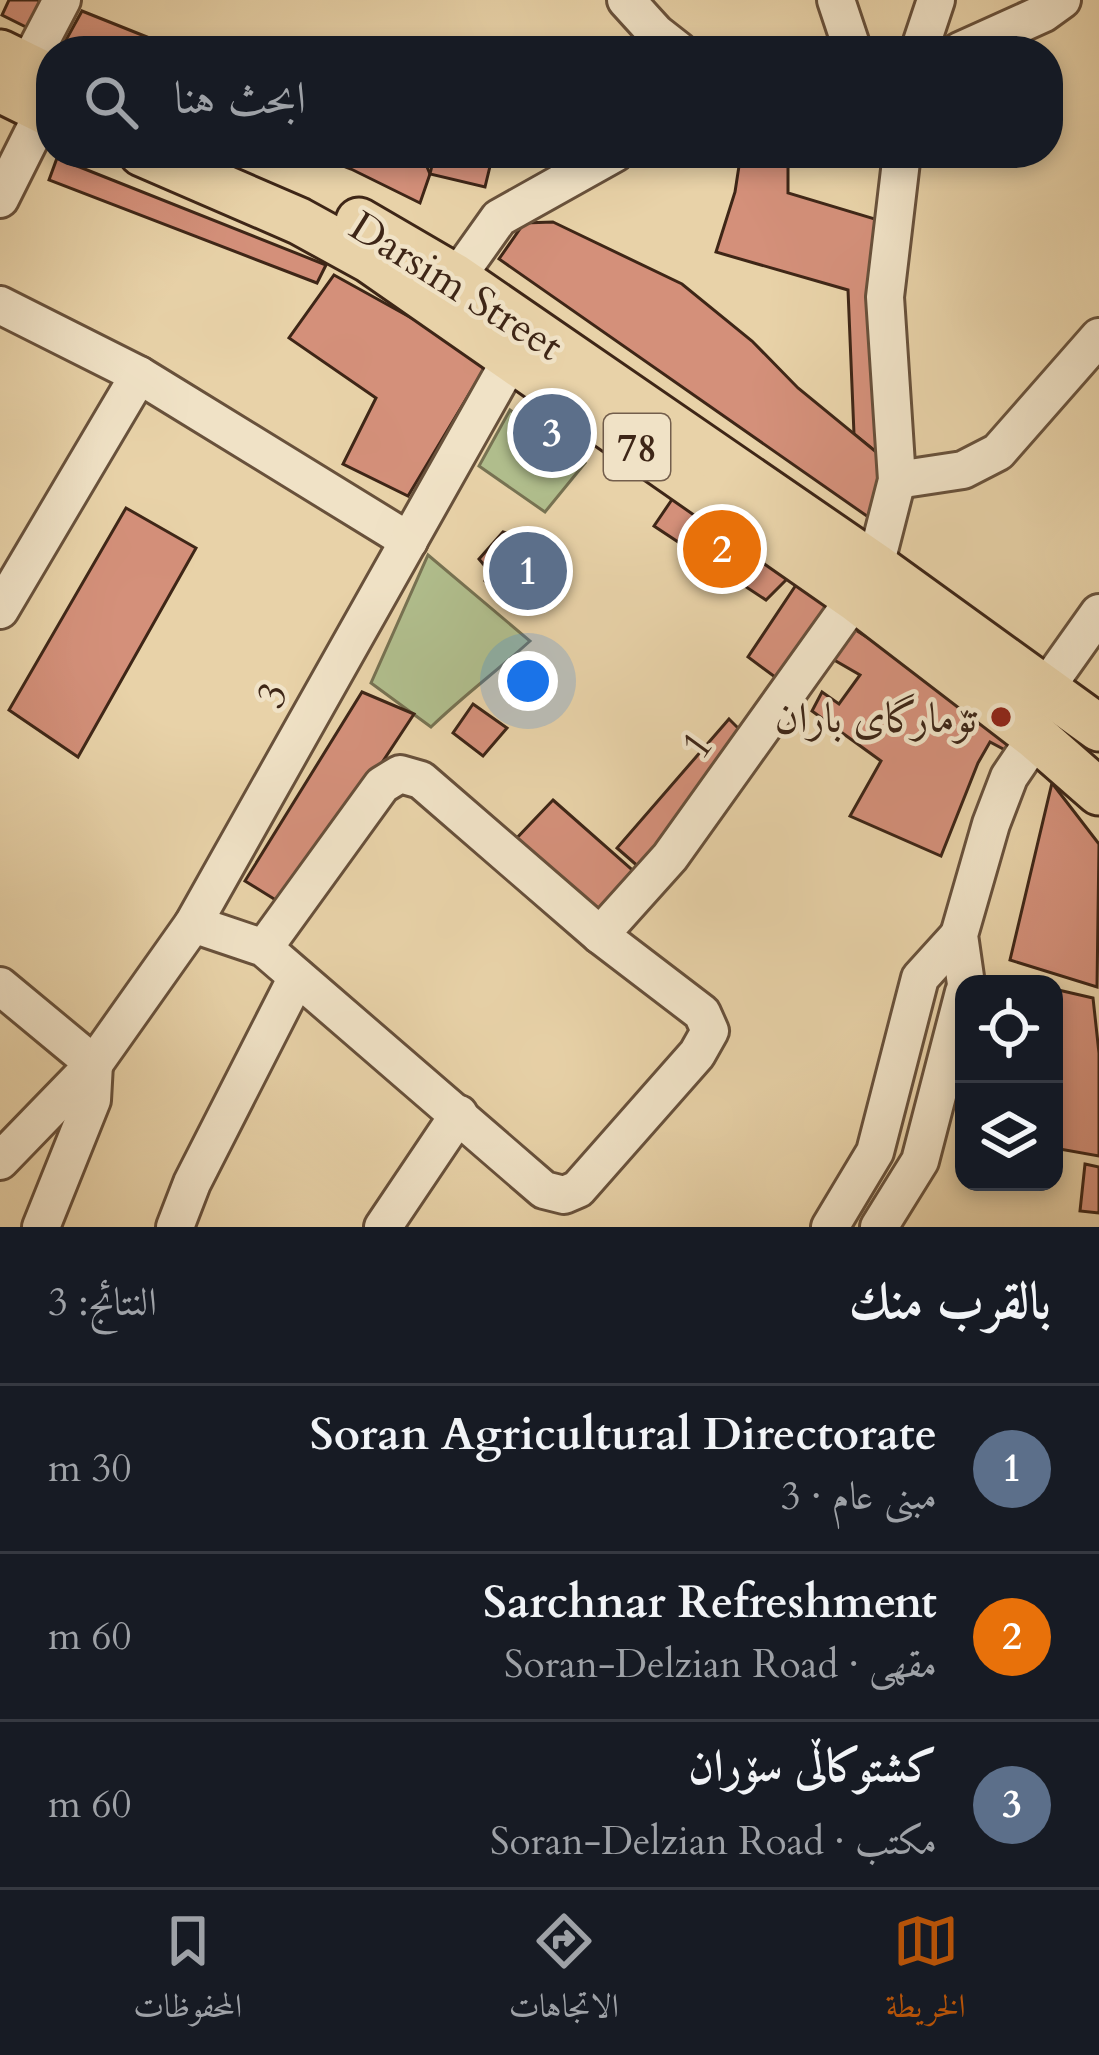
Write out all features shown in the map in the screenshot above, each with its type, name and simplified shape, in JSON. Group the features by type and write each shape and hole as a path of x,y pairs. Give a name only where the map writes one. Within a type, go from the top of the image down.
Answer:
{"main road":[{"name":"78","path":"177,168 299,220 446,292 511,359 865,582 1099,792"},
{"name":"Darsim Street","path":"247,168 379,231 446,292 865,582 1045,689 1099,728"}],"street":[{"path":"48,36 62,0"},
{"path":"626,0 660,36"},
{"path":"836,0 848,36"},
{"path":"924,36 936,0"},
{"path":"993,36 1062,0"},
{"path":"0,200 29,85"},
{"path":"446,292 500,218 588,168"},
{"path":"865,582 897,480 885,297 900,168"},
{"path":"0,305 139,375 409,541"},
{"path":"897,480 963,470 998,452 1099,337"},
{"name":"3","path":"0,1160 94,1064 193,924 511,359"},
{"path":"0,610 139,375"},
{"name":"1","path":"600,935 670,857 865,582"},
{"path":"1045,689 1099,613"},
{"path":"964,975 959,935 991,824 1009,777 1036,737"},
{"path":"193,924 264,948 544,1190 564,1195 578,1189 697,1054 710,1031 702,1013 600,935 421,780 400,774 382,785 264,948"},
{"path":"830,1227 875,1152 920,978 959,935"},
{"path":"175,1227 192,1183 297,977"},
{"path":"0,986 94,1064 92,1100 41,1227"},
{"path":"879,1227 920,1161 955,1026"},
{"path":"383,1227 459,1114"}],"green space":[{"path":"510,410 585,463 545,512 479,466"},
{"path":"428,555 530,641 431,727 371,683"}],"building":[{"path":"9,0 37,0 61,11 49,36 2,15"},
{"path":"82,11 144,36 68,36"},
{"path":"53,168 82,168 326,265 317,283 49,180"},
{"path":"427,168 430,174 420,203 351,169"},
{"path":"431,168 490,168 485,187 430,174"},
{"path":"739,168 788,168 788,193 885,222 886,460 854,434 848,290 716,252"},
{"path":"553,222 682,284 886,460 874,521 499,259 524,223"},
{"path":"334,275 489,361 408,496 343,464 376,398 289,338"},
{"path":"673,498 789,577 766,600 654,526"},
{"path":"126,508 196,548 78,757 9,710"},
{"path":"503,532 534,541 547,566 542,580 557,595 533,611 522,604 511,609 485,581 489,571 479,559"},
{"path":"798,582 839,608 786,685 748,657"},
{"path":"851,627 1022,736 1009,752 990,742 941,856 850,816 881,761 812,711 822,692 839,704 860,675 829,657"},
{"path":"362,692 414,714 287,907 245,881"},
{"path":"473,704 507,728 483,756 453,733"},
{"path":"729,719 748,738 640,868 617,848"},
{"path":"1052,783 1099,844 1097,987 1010,960"},
{"path":"553,800 637,874 595,919 513,842"},
{"path":"1063,991 1093,998 1099,1053 1099,1156 1063,1150"},
{"path":"1085,1164 1099,1167 1099,1213 1080,1211"}],"place":[{"name":"کشتوکاڵی سۆران","path":"552,433"},
{"name":"Sarchnar Refreshment","path":"722,549"},
{"name":"Soran Agricultural Directorate","path":"528,571"},
{"name":"تۆمارگای باران","path":"1001,717"}]}
